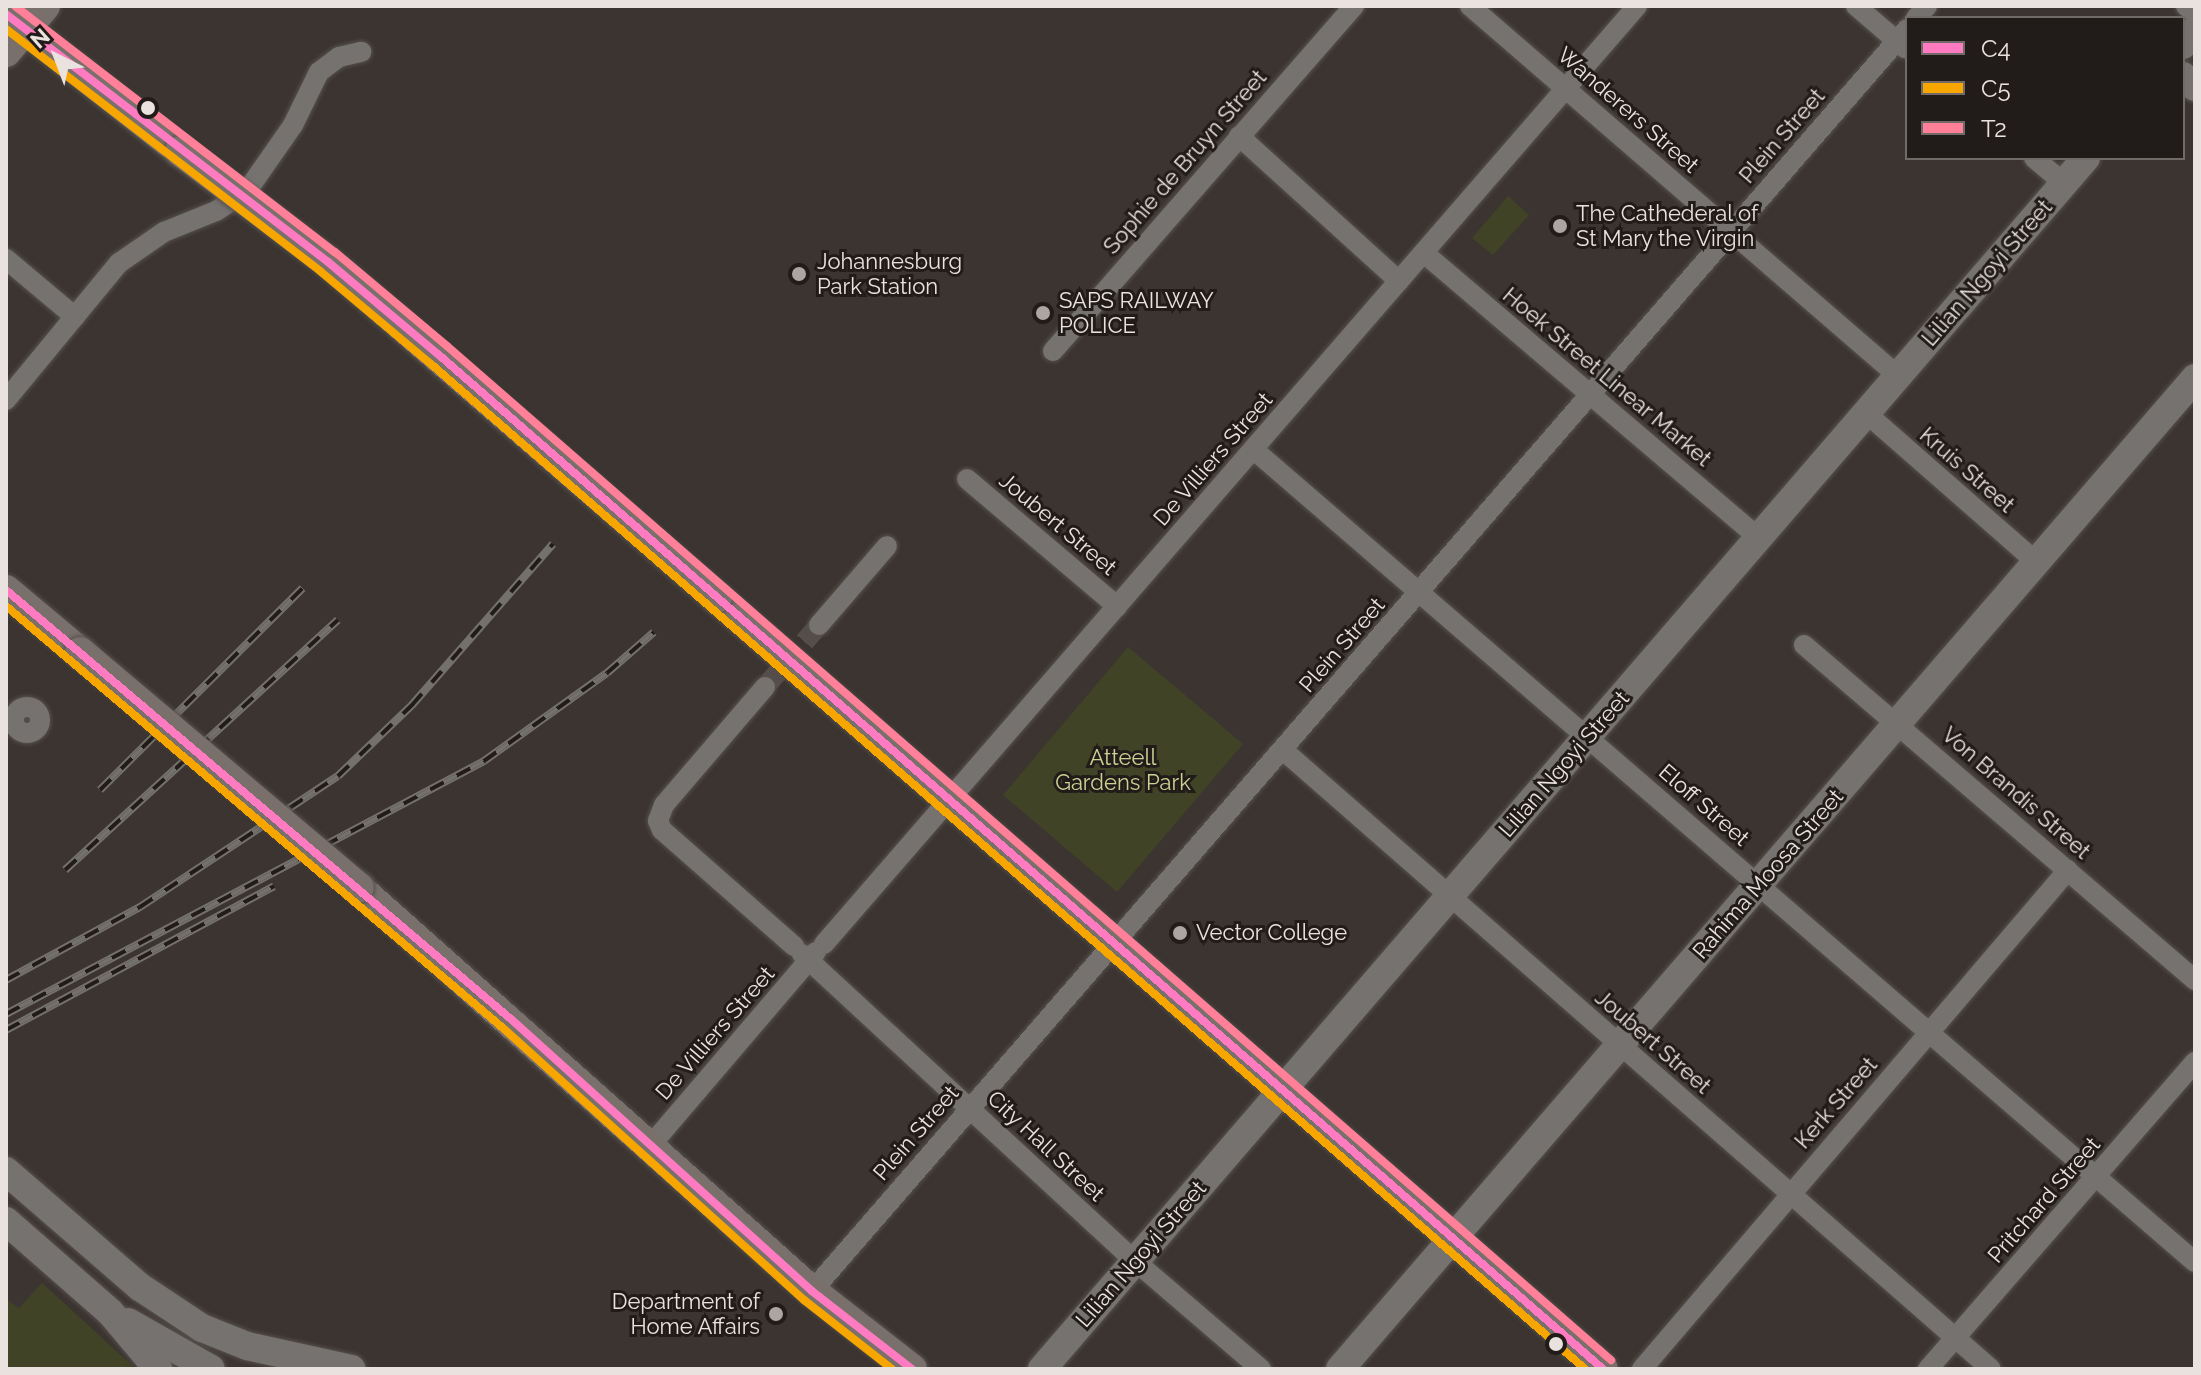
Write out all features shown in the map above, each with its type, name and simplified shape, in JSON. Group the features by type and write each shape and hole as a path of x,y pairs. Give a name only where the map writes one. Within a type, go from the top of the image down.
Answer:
{"main road":[{"path":"6,52 16,22 45,6"},
{"path":"16,22 328,262 1117,942 1603,1369"},
{"path":"6,590 359,888 812,1291 912,1369"}],"street":[{"name":"Sophie de Bruyn Street","path":"1053,351 1354,6"},
{"name":"Wanderers Street","path":"1470,6 1898,376"},
{"name":"De Villiers Street","path":"651,1145 809,951 950,798 1637,6"},
{"path":"1856,6 1904,40"},
{"path":"2186,6 2195,13"},
{"name":"Plein Street","path":"812,1291 1731,232 1904,40"},
{"path":"6,400 75,317 141,245 247,191 293,125 319,72 339,57 361,52"},
{"path":"1239,136 1399,281"},
{"path":"2036,160 2064,183"},
{"name":"Lilian Ngoyi Street","path":"1042,1369 2084,160"},
{"name":"Hoek Street Linear Market","path":"1424,253 1759,538"},
{"path":"6,259 75,317"},
{"name":"Rahima Moosa Street","path":"1340,1369 2195,378"},
{"name":"Kruis Street","path":"1866,413 2036,562"},
{"name":"Eloff Street","path":"1253,449 2195,1262"},
{"name":"Joubert Street","path":"967,479 1117,606"},
{"path":"819,625 887,546"},
{"name":"Von Brandis Street","path":"1804,645 1898,722 2195,980"},
{"name":"City Hall Street","path":"765,687 664,805 658,821 662,830 809,951 1135,1261 1261,1369"},
{"name":"Joubert Street","path":"1283,750 1991,1369"},
{"name":"Kerk Street","path":"1642,1369 2068,870"},
{"name":"Pritchard Street","path":"1928,1369 2195,1062"},
{"path":"6,1171 140,1287 202,1328 233,1342 352,1369"},
{"path":"6,1221 110,1312 158,1369"},
{"path":"140,1287 212,1369"},
{"path":"110,1312 212,1369"}],"green space":[{"path":"1508,196 1529,215 1493,255 1472,238"},
{"name":"Atteell Gardens Park","path":"1128,647 1243,744 1117,892 1003,795"},
{"path":"42,1283 136,1369 6,1369 6,1299 19,1308"}],"tunnel":[{"path":"765,687 819,625"}],"railway":[{"path":"6,980 140,907 338,776 412,705 553,544"},
{"path":"100,790 303,588"},
{"path":"65,870 338,620"},
{"path":"6,1014 484,761 607,673 654,632"},
{"path":"6,1030 274,886"}],"transit line":[{"name":"T2","path":"15,6 335,252 447,346 1611,1360"},
{"name":"C4","path":"6,14 328,262 439,355 1603,1369"},
{"name":"C5","path":"6,29 320,271 431,364 1585,1369"},
{"name":"C4","path":"6,590 512,1020 812,1291 912,1369"},
{"name":"C5","path":"6,606 504,1029 804,1300 892,1369"}],"place":[{"name":"The Cathederal of St Mary the Virgin","path":"1560,226"},
{"name":"Johannesburg Park Station","path":"799,274"},
{"name":"SAPS RAILWAY POLICE","path":"1043,313"},
{"name":"Vector College","path":"1180,933"},
{"name":"Department of Home Affairs","path":"776,1314"}]}
